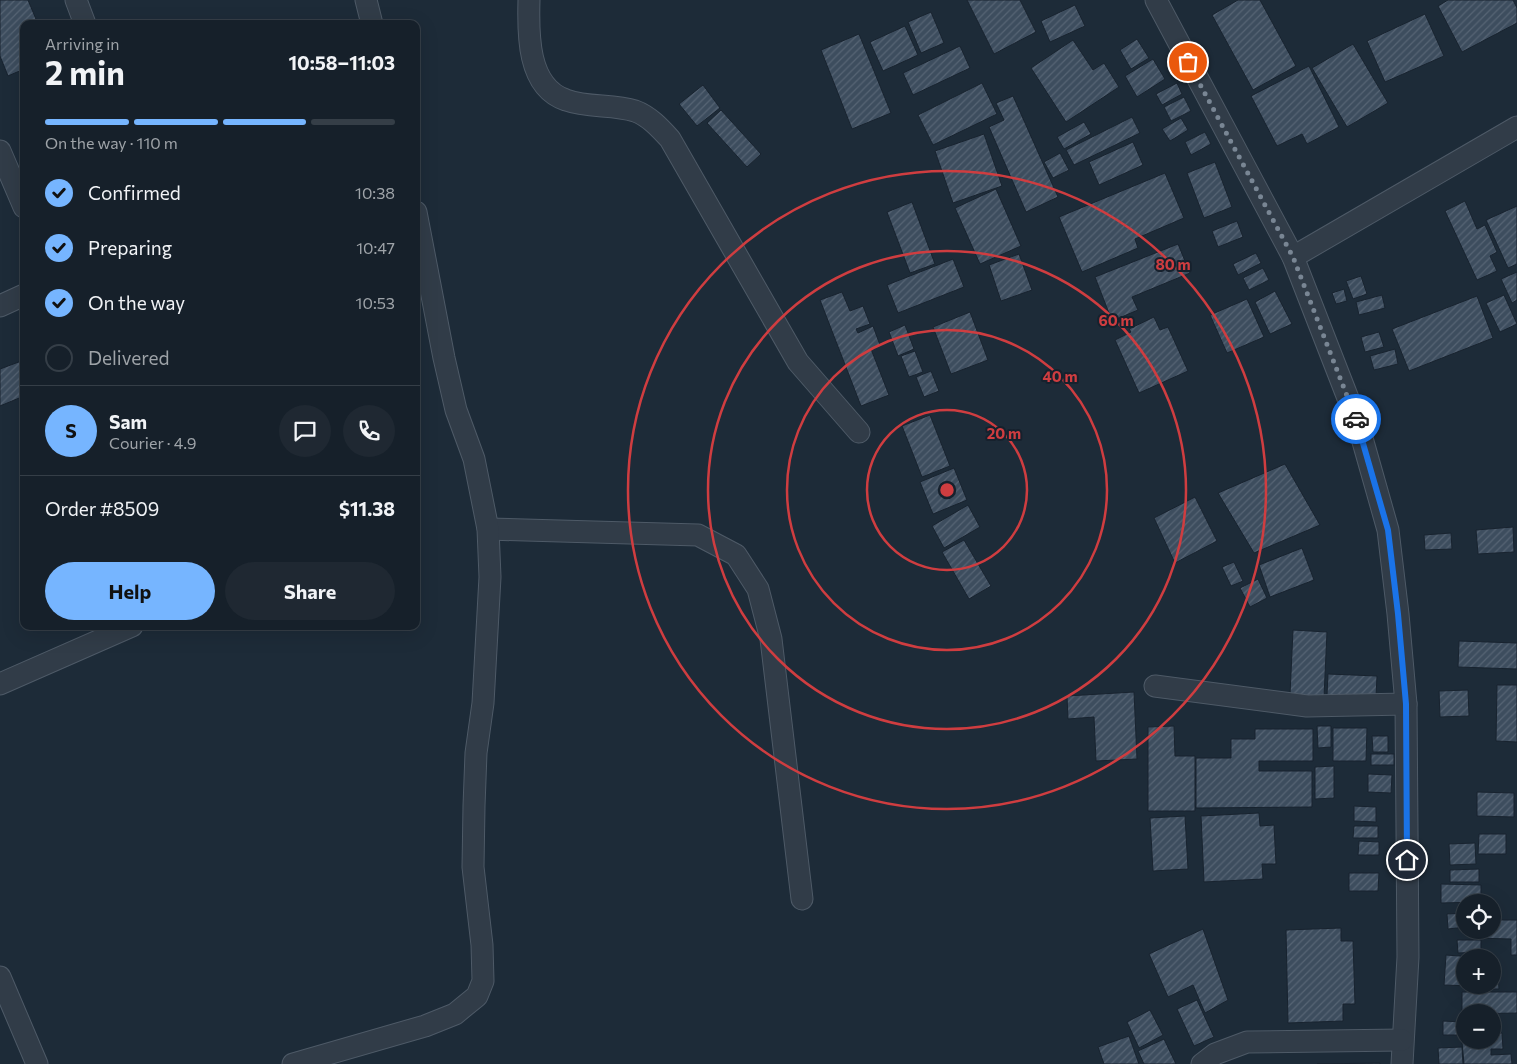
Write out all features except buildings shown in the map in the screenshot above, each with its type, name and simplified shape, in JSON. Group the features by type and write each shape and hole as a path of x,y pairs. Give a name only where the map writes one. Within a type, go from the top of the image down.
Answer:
{"street":[{"path":"76,0 83,20"},
{"path":"366,0 371,20"},
{"path":"530,0 528,35 536,70 549,90 566,100 635,111 655,123 670,139 798,362 859,432"},
{"path":"1156,0 1293,257 1358,424 1388,530 1406,704 1408,957 1402,1064"},
{"path":"1293,257 1517,127"},
{"path":"0,151 20,198"},
{"path":"294,1064 425,1026 455,1014 477,996 483,981 482,945 473,867 474,815 490,577 488,529 474,459 456,410 444,358 420,233"},
{"path":"0,306 20,297"},
{"path":"488,529 698,535 736,555 758,589 771,639 802,899"},
{"path":"0,684 123,630"},
{"path":"1155,686 1307,706 1406,704"},
{"path":"0,977 37,1064"},
{"path":"1202,1064 1215,1054 1247,1042 1402,1040"}],"way so far":[{"path":"1188,62 1293,257 1356,419"}],"route":[{"path":"1356,419 1388,530 1398,614 1406,704 1407,860"}]}
